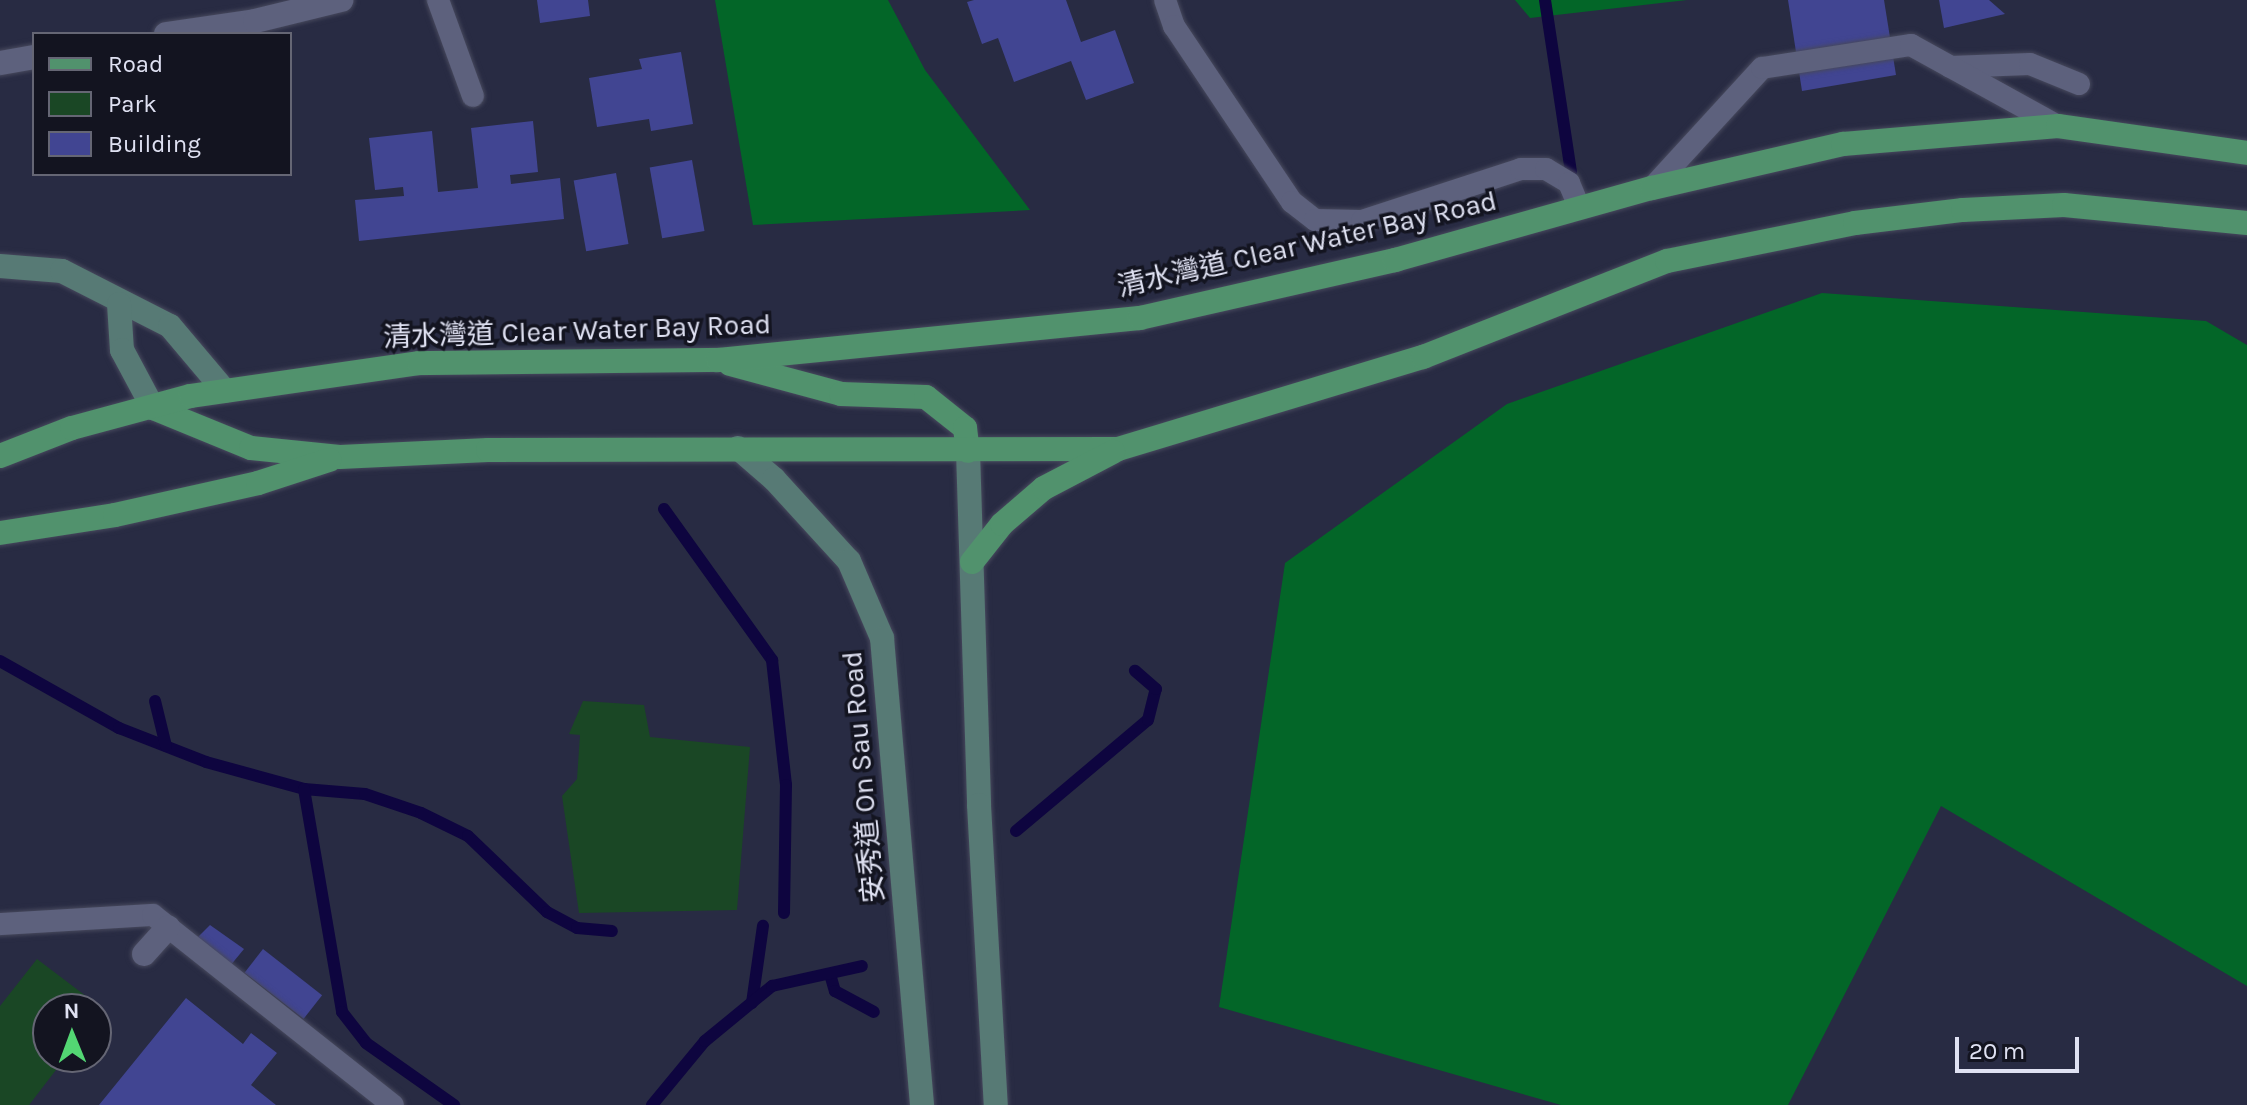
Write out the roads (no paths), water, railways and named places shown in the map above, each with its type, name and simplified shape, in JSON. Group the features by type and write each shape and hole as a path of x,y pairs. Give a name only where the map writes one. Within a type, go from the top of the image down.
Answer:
{"main road":[{"name":"清水灣道 Clear Water Bay Road","path":"0,456 72,428 225,391 419,363 718,360 1140,318 1395,260 1652,188 1843,144 2058,126 2247,153"},
{"path":"972,562 1002,524 1044,488 1118,449 1423,357 1667,261 1855,223 1963,210 2064,205 2247,223"},
{"path":"7,269 75,276 119,304 170,326 225,391"},
{"path":"119,304 122,350 153,408 251,448 340,457 738,448 1118,449"},
{"path":"718,360 841,394 926,397 965,428 979,805 996,1105"},
{"name":"安秀道 On Sau Road","path":"738,448 831,540 870,602 891,692 895,808 922,1105"},
{"path":"0,533 115,515 258,483 340,457"}],"street":[{"path":"180,32 255,21 341,0"},
{"path":"0,63 32,57"},
{"path":"144,954 168,927"}],"lane":[{"path":"438,0 473,96"},
{"path":"1165,0 1174,26 1292,202 1315,220 1362,221 1521,169 1546,169 1569,183 1579,207"},
{"path":"1652,188 1762,68 1911,45 2058,126"},
{"path":"1950,67 2030,64 2079,84"},
{"path":"0,924 153,915 388,1103"}],"waterway":[{"path":"1545,0 1571,172"},
{"path":"664,509 772,660 786,785 784,913"},
{"path":"0,661 119,728 206,762 304,789 365,794 421,813 468,836 547,912 577,928 612,931"},
{"path":"1016,831 1148,720 1156,689 1135,671"},
{"path":"155,701 166,746"},
{"path":"304,789 342,1012 366,1043 454,1105"},
{"path":"752,1003 763,926"},
{"path":"652,1105 705,1041 772,986 862,966"},
{"path":"830,974 835,991 874,1012"}]}
